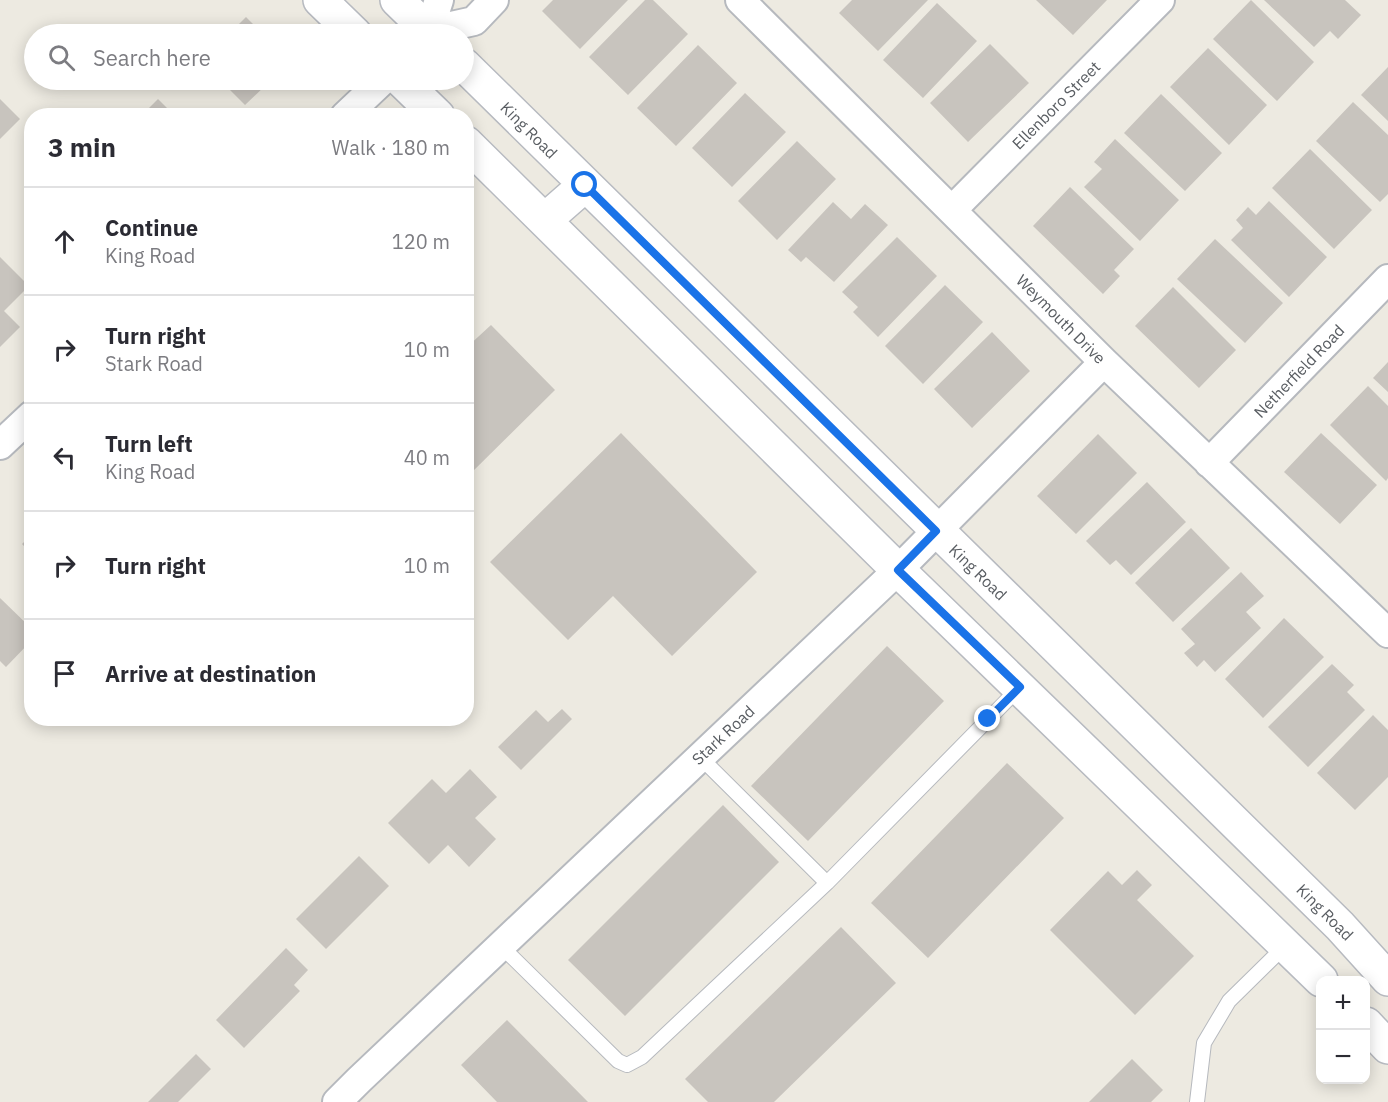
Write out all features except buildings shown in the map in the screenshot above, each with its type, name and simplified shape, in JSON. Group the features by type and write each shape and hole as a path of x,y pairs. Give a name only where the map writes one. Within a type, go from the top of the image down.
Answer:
{"street":[{"path":"320,0 345,24"},
{"path":"397,0 420,24"},
{"path":"432,24 439,0"},
{"path":"463,24 474,21 494,0"},
{"name":"Weymouth Drive","path":"740,0 1104,362 1388,633"},
{"name":"Ellenboro Street","path":"952,210 1160,0"},
{"name":"King Road","path":"474,75 936,531 1341,926 1388,979"},
{"path":"353,108 372,90"},
{"path":"411,90 430,108"},
{"path":"474,151 898,570 1316,976"},
{"path":"545,220 585,185"},
{"name":"Netherfield Road","path":"1209,463 1388,279"},
{"name":"Stark Road","path":"337,1102 898,570 1104,362"},
{"path":"0,445 24,422"},
{"path":"1149,812 1185,774"},
{"path":"1370,1029 1388,1047"}],"lane":[{"path":"501,946 618,1061 627,1065 642,1057 827,883 1020,687"},
{"path":"700,757 827,883"},
{"path":"1197,1102 1204,1043 1229,1002 1286,945"}],"route":[{"path":"585,185 936,531 898,570 1020,687 988,719"}]}
